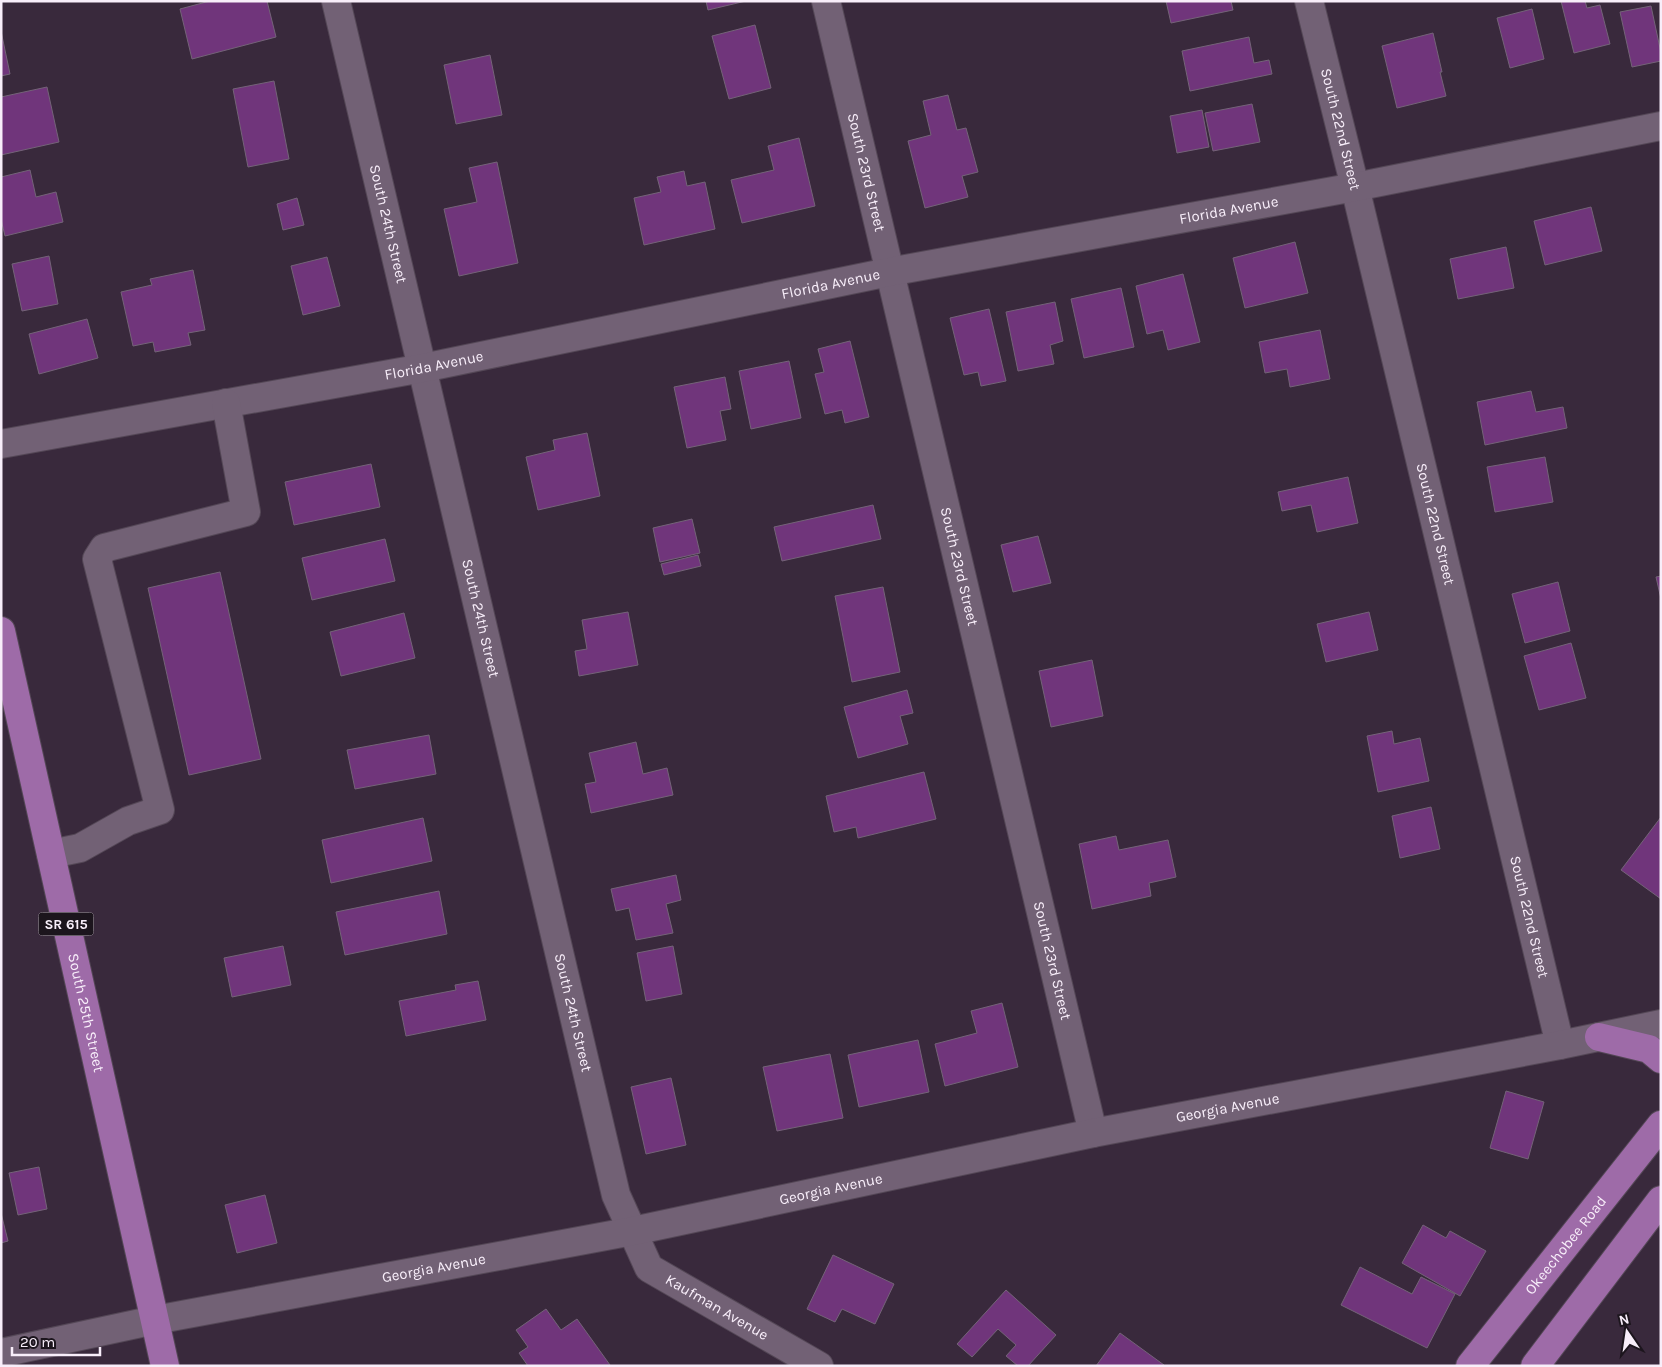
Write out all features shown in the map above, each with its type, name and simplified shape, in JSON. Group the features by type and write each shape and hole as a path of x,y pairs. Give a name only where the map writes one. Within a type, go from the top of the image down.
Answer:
{"main road":[{"name":"South 25th Street","path":"1,631 165,1366"},
{"path":"1599,1037 1649,1049 1661,1059"},
{"name":"Okeechobee Road","path":"1470,1366 1661,1125"},
{"path":"1535,1366 1661,1200"}],"street":[{"name":"South 24th Street","path":"336,1 616,1195 633,1231"},
{"name":"South 23rd Street","path":"826,1 1093,1133"},
{"name":"South 22nd Street","path":"1309,1 1560,1045"},
{"name":"Florida Avenue","path":"1,444 423,368 890,272 1355,187 1661,126"},
{"path":"51,854 80,848 128,821 160,810 97,559 104,548 246,512 226,403"},
{"name":"Georgia Avenue","path":"1,1353 155,1320 633,1231 1093,1133 1560,1045 1659,1022"},
{"name":"Kaufman Avenue","path":"633,1231 649,1268 819,1366"}],"building":[{"path":"210,1 267,1 276,37 192,59 180,9"},
{"path":"706,1 746,1 708,10"},
{"path":"1166,1 1231,1 1233,10 1171,23"},
{"path":"1561,1 1585,1 1587,8 1600,5 1610,44 1574,53"},
{"path":"1651,6 1661,61 1632,67 1620,12"},
{"path":"1532,9 1544,59 1510,68 1497,18"},
{"path":"755,25 771,88 729,99 712,36"},
{"path":"1,31 10,74 1,76"},
{"path":"1433,33 1446,96 1397,108 1382,46"},
{"path":"1249,37 1254,63 1269,60 1272,74 1190,91 1182,51"},
{"path":"490,55 502,115 456,124 444,65"},
{"path":"274,81 289,159 248,167 233,89"},
{"path":"47,87 59,142 1,155 1,97"},
{"path":"948,95 957,130 966,128 978,172 962,176 968,197 925,208 908,141 931,135 923,101"},
{"path":"1252,104 1260,142 1213,151 1205,113"},
{"path":"1202,110 1209,147 1177,153 1170,116"},
{"path":"799,138 815,206 742,223 731,180 774,170 768,146"},
{"path":"497,162 518,263 459,276 444,209 477,202 469,168"},
{"path":"30,170 36,197 56,192 63,222 5,236 1,219 1,177"},
{"path":"684,171 687,186 705,182 715,229 644,245 634,198 661,192 657,177"},
{"path":"297,198 304,225 283,230 277,204"},
{"path":"1591,207 1602,251 1545,265 1534,221"},
{"path":"1295,242 1308,293 1245,308 1233,258"},
{"path":"1506,247 1514,288 1458,299 1450,259"},
{"path":"49,256 58,304 22,311 12,264"},
{"path":"327,257 340,306 303,315 291,266"},
{"path":"193,270 205,330 188,333 191,345 155,352 153,342 133,346 121,292 152,285 150,279"},
{"path":"1183,274 1200,342 1168,350 1163,330 1147,334 1136,286"},
{"path":"1121,288 1134,347 1084,358 1071,299"},
{"path":"1055,302 1063,341 1050,345 1054,364 1018,371 1006,312"},
{"path":"989,309 1006,381 981,386 978,372 964,375 950,318"},
{"path":"87,319 98,358 39,374 29,334"},
{"path":"1320,330 1330,379 1290,387 1287,369 1265,373 1259,342"},
{"path":"850,341 869,417 845,423 842,410 825,414 815,374 824,372 818,349"},
{"path":"789,361 801,418 751,429 739,371"},
{"path":"725,377 731,409 720,411 726,440 687,448 674,387"},
{"path":"1531,391 1536,412 1563,407 1567,428 1485,445 1477,402"},
{"path":"587,433 600,496 538,510 526,457 555,450 553,440"},
{"path":"1545,457 1553,502 1495,512 1487,467"},
{"path":"371,464 380,507 294,525 285,482"},
{"path":"1348,477 1358,523 1317,532 1311,505 1282,511 1278,492"},
{"path":"873,505 881,539 782,561 774,527"},
{"path":"692,519 700,553 660,562 653,528"},
{"path":"1038,536 1051,583 1013,592 1001,545"},
{"path":"385,539 395,581 312,600 302,558"},
{"path":"698,555 701,566 664,575 661,564"},
{"path":"220,572 261,759 189,775 148,588"},
{"path":"1661,576 1661,599 1656,577"},
{"path":"1558,582 1570,631 1525,643 1512,594"},
{"path":"883,587 900,672 852,682 835,596"},
{"path":"628,612 638,665 579,676 575,651 587,649 582,620"},
{"path":"1369,612 1378,650 1326,662 1317,624"},
{"path":"404,613 415,658 341,676 330,632"},
{"path":"1571,643 1586,698 1539,710 1524,656"},
{"path":"1092,660 1103,716 1051,727 1039,671"},
{"path":"907,690 913,713 900,716 908,744 858,758 844,707"},
{"path":"1392,731 1394,744 1420,738 1429,781 1378,792 1367,736"},
{"path":"429,735 436,774 355,789 347,750"},
{"path":"636,742 643,774 667,768 673,795 591,813 585,784 596,782 589,753"},
{"path":"924,772 936,819 858,838 856,827 834,832 826,796"},
{"path":"1431,807 1440,849 1400,858 1392,816"},
{"path":"1661,817 1661,899 1621,870"},
{"path":"423,818 432,861 331,883 322,840"},
{"path":"1116,836 1119,850 1168,840 1176,877 1149,883 1151,896 1092,909 1079,844"},
{"path":"676,875 681,900 666,904 673,933 636,940 629,908 616,911 611,889"},
{"path":"439,891 447,934 345,955 336,912"},
{"path":"283,946 291,985 232,997 224,958"},
{"path":"673,946 682,994 646,1001 637,953"},
{"path":"478,981 486,1020 406,1036 399,1001 456,990 455,985"},
{"path":"1002,1003 1018,1067 945,1086 935,1044 977,1033 971,1011"},
{"path":"918,1040 929,1092 859,1107 848,1055"},
{"path":"830,1054 843,1118 777,1131 763,1067"},
{"path":"671,1078 686,1145 646,1154 631,1087"},
{"path":"1506,1091 1544,1102 1528,1159 1490,1148"},
{"path":"39,1167 47,1209 18,1215 9,1173"},
{"path":"265,1195 277,1243 237,1253 225,1205"},
{"path":"1,1213 8,1241 1,1243"},
{"path":"1423,1225 1446,1238 1450,1231 1486,1251 1460,1296 1402,1263"},
{"path":"833,1255 894,1284 875,1324 842,1309 835,1322 807,1309"},
{"path":"1360,1267 1412,1294 1421,1277 1455,1294 1427,1348 1341,1305"},
{"path":"1006,1290 1056,1335 1028,1366 1018,1366 1006,1356 1016,1345 998,1329 972,1357 957,1344"},
{"path":"546,1309 561,1330 577,1319 610,1365 528,1366 519,1353 528,1347 516,1330"},
{"path":"1120,1333 1164,1365 1096,1366"}]}
